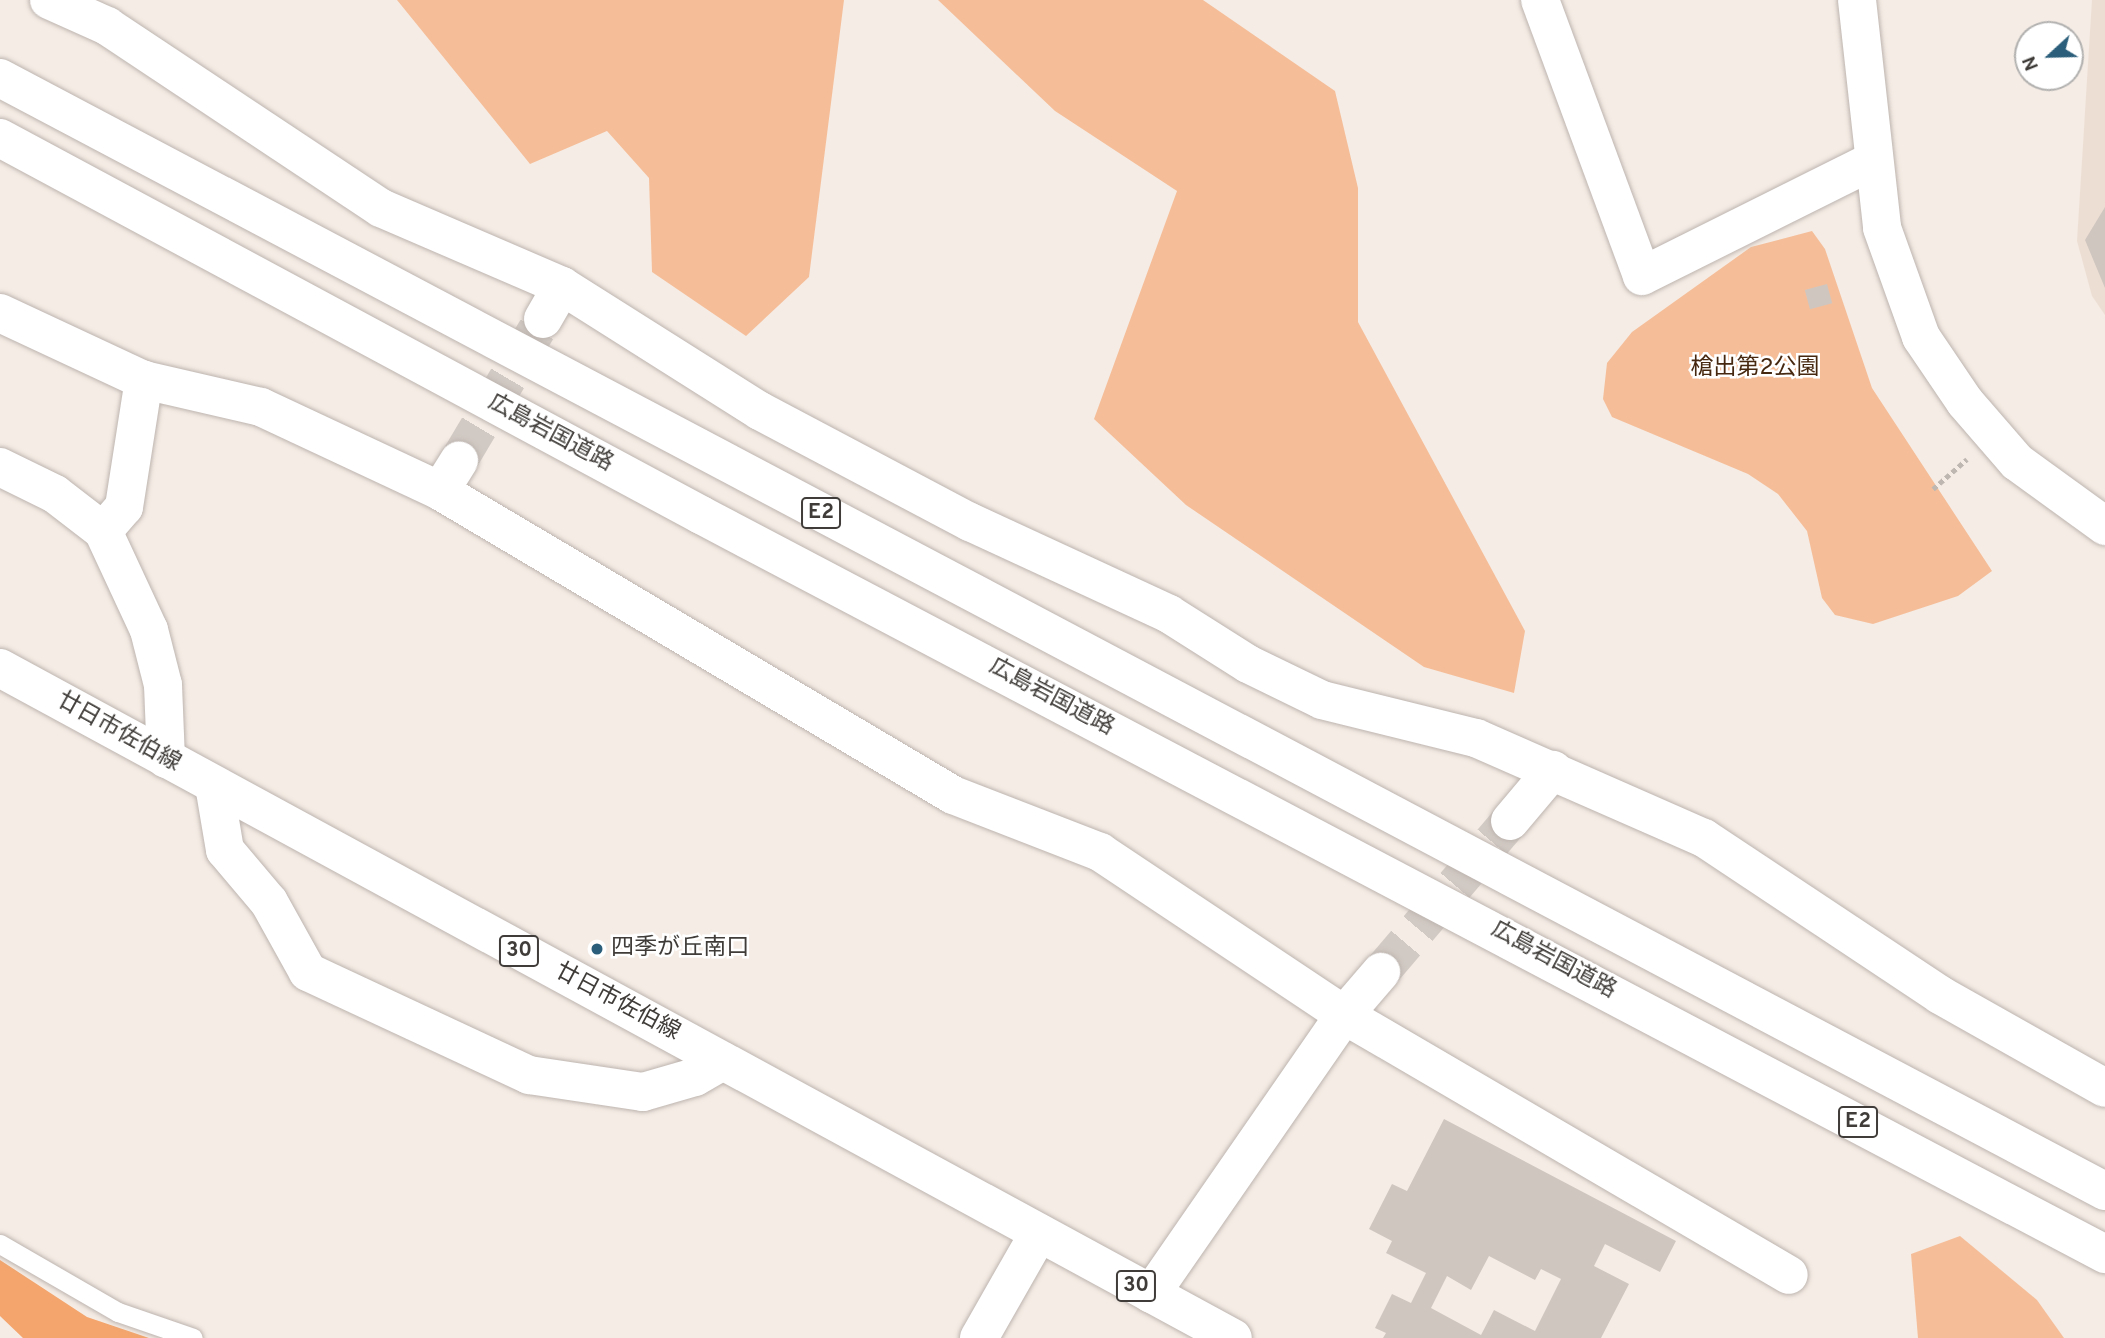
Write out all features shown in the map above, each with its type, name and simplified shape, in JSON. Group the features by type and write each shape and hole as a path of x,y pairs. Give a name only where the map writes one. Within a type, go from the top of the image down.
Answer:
{"main road":[{"path":"49,0 107,26 381,208 562,286 760,411 970,522 1169,614 1248,664 1322,700 1476,738 1704,838 1940,995 2105,1088"},
{"path":"1540,0 1642,276 1871,162"},
{"path":"1857,0 1871,162 1889,252 1920,337 1965,402 2017,462 2105,526"},
{"name":"E2","path":"0,78 2105,1191"},
{"name":"広島岩国道路","path":"0,138 701,515 2105,1254"},
{"path":"543,319 562,286"},
{"path":"0,313 144,380 261,407 450,475 953,795 1100,852 1344,1015 1789,1275"},
{"path":"103,531 124,507 144,380"},
{"path":"0,467 55,494 103,531 149,630 163,685 166,758"},
{"name":"廿日市佐伯線","path":"0,668 1233,1338"},
{"path":"1510,821 1553,770"},
{"path":"214,785 225,850 269,902 308,972 529,1074 643,1092 695,1077 723,1061"},
{"path":"1151,1294 1344,1015 1381,972"},
{"path":"979,1338 1039,1233"}],"lane":[{"path":"0,1244 118,1312 193,1338"}],"path":[{"path":"1933,489 1965,460"}],"shaded area":[{"path":"2092,0 2105,0 2105,315 2092,296 2077,241"},
{"path":"0,1260 87,1317 149,1338 23,1338 0,1316"}],"green space":[{"path":"397,0 844,0 809,277 746,336 652,272 649,178 607,131 530,164"},
{"path":"938,0 1203,0 1335,91 1358,188 1358,322 1525,631 1514,693 1424,667 1186,505 1094,419 1177,191 1055,111"},
{"name":"槍出第2公園","path":"1812,231 1825,249 1872,388 1992,571 1958,596 1873,624 1835,615 1822,598 1807,531 1778,494 1748,474 1612,417 1603,399 1607,363 1632,332 1751,247"},
{"path":"1960,1236 2037,1300 2064,1338 1918,1338 1911,1254"}],"building":[{"path":"2105,207 2105,288 2085,240"},
{"path":"1827,284 1832,303 1810,309 1805,290"},
{"path":"1444,1119 1676,1241 1660,1272 1605,1244 1594,1266 1629,1284 1601,1338 1383,1338 1386,1333 1375,1328 1392,1294 1411,1303 1426,1273 1386,1253 1392,1241 1369,1229 1392,1184 1407,1191","holes":["1489,1256 1535,1280 1541,1269 1561,1279 1535,1331 1494,1310 1481,1335 1431,1308 1447,1276 1471,1290"]}],"tunnel":[{"path":"459,460 543,319"},
{"path":"1381,972 1510,821"}],"place":[{"name":"四季が丘南口","path":"597,949"}]}
